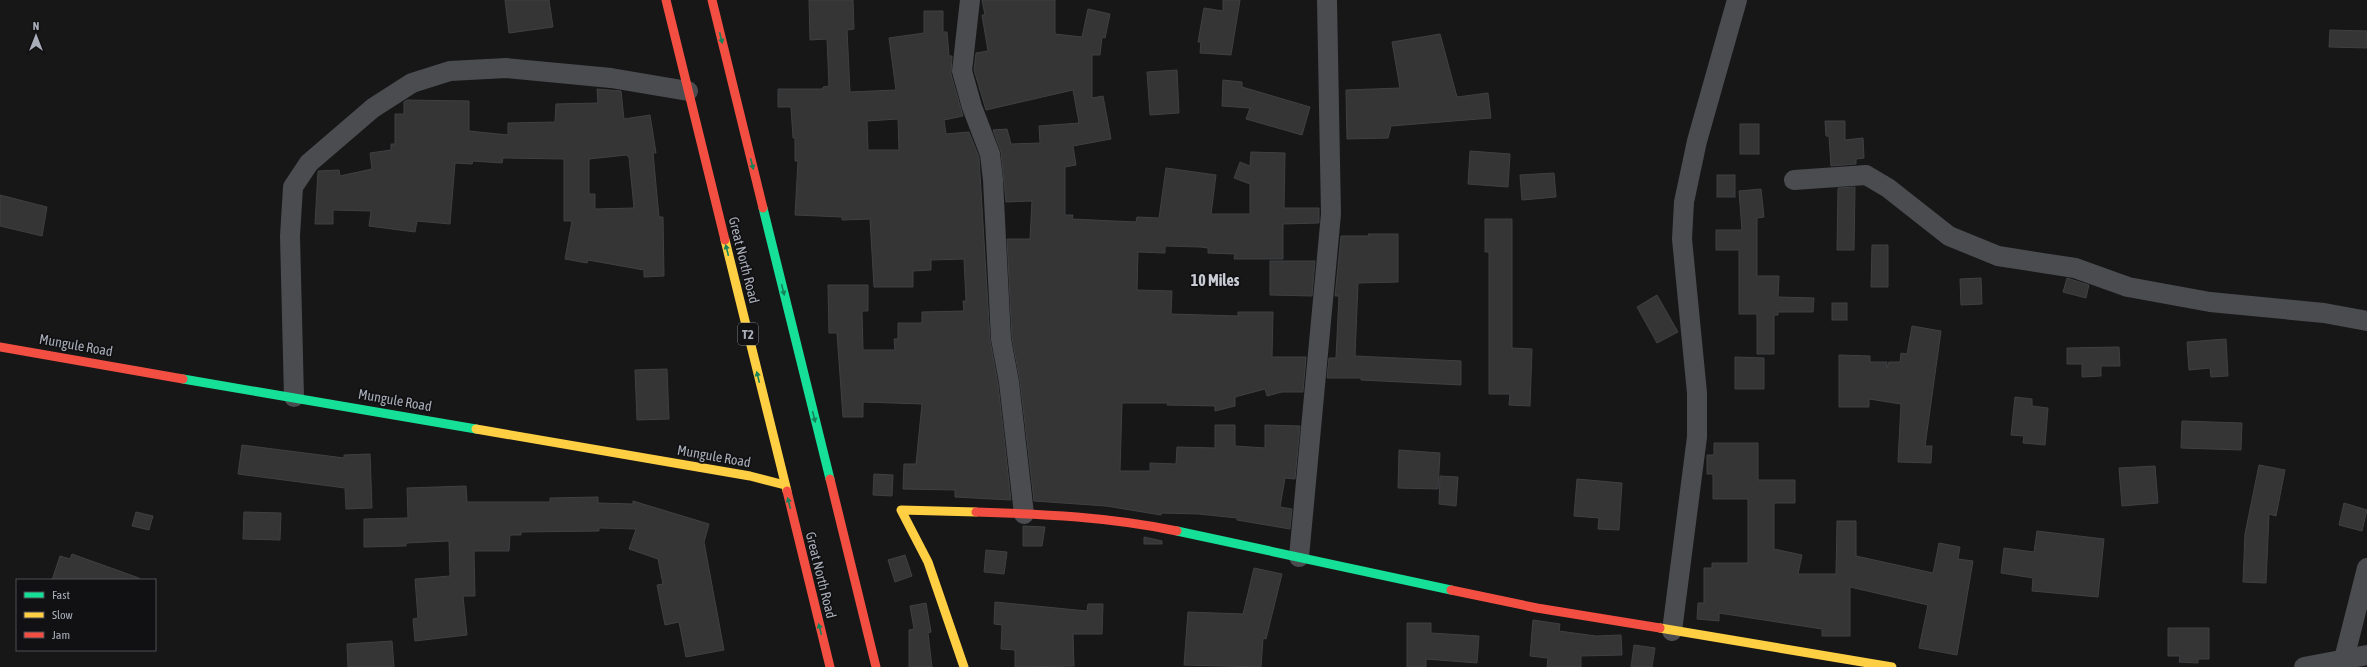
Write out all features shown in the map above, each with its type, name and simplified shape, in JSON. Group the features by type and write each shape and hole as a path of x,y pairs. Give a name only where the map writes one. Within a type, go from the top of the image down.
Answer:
{"main road":[{"name":"Great North Road","path":"666,0 830,667"},
{"path":"712,0 876,667"},
{"name":"Mungule Road","path":"0,347 750,476 785,485"},
{"path":"964,667 928,562 901,510 1069,514 1134,522 1537,608 1892,667"}],"street":[{"path":"970,0 962,71 972,107 990,154 993,180 1001,339 1008,382 1024,514"},
{"path":"1299,557 1331,214 1327,0"},
{"path":"1672,631 1697,437 1697,393 1682,239 1682,220 1697,141 1736,0"},
{"path":"294,397 290,236 293,187 309,163 373,108 412,83 450,71 506,68 611,78 688,91"},
{"path":"1794,180 1866,175 1888,188 1949,236 1998,256 2075,268 2128,287 2202,300 2324,313 2367,321"},
{"path":"2343,664 2367,568"},
{"path":"2304,667 2343,664 2367,655"}],"building":[{"path":"505,0 549,0 553,27 509,33"},
{"path":"809,0 853,0 854,29 847,30 850,92 896,90 889,38 924,33 924,11 943,11 943,32 947,32 949,56 952,56 951,74 963,116 944,120 946,134 969,132 979,157 990,340 998,384 1011,500 955,497 955,490 903,489 904,464 916,464 922,404 863,402 863,417 843,417 837,333 829,333 828,285 868,285 868,311 862,311 863,350 895,350 894,339 898,339 898,323 922,323 922,312 964,311 963,301 966,301 964,259 931,260 931,270 913,271 913,287 874,287 870,219 842,220 842,217 795,215 798,161 795,161 795,138 793,138 791,107 778,107 778,89 823,89 823,87 829,86 827,39 810,40","holes":["898,119 899,150 868,150 867,121"]},
{"path":"982,0 1055,0 1055,34 1082,37 1088,9 1110,14 1105,38 1102,37 1100,55 1092,55 1092,98 1103,96 1111,139 1073,146 1076,165 1065,167 1065,215 1073,215 1072,219 1136,222 1137,217 1159,218 1166,168 1216,175 1211,214 1250,214 1250,184 1234,178 1240,162 1250,166 1251,152 1285,153 1284,208 1319,208 1319,223 1283,224 1283,259 1234,259 1235,254 1208,253 1208,248 1200,247 1165,246 1165,253 1138,252 1137,290 1172,291 1171,314 1238,316 1238,312 1273,312 1272,357 1306,357 1303,392 1282,392 1267,396 1265,389 1235,397 1235,406 1215,411 1215,406 1167,405 1168,403 1122,403 1120,471 1150,471 1150,463 1176,464 1177,447 1215,448 1215,425 1235,425 1235,446 1265,448 1265,425 1300,426 1295,479 1285,478 1280,507 1292,509 1290,529 1237,520 1237,518 1199,514 1161,513 1161,515 1106,506 1034,501 1020,381 1012,338 1007,239 1030,239 1032,201 1006,202 1001,152 993,130 1007,129 1011,144 1040,143 1039,126 1079,123 1073,90 986,110 974,70 976,53 988,51 982,15 985,15"},
{"path":"1223,0 1240,0 1231,55 1200,53 1201,42 1198,42 1204,8 1223,11"},
{"path":"2330,30 2367,31 2367,48 2329,47"},
{"path":"1440,34 1457,97 1488,93 1491,118 1391,126 1388,138 1347,139 1346,90 1400,88 1392,42"},
{"path":"1177,70 1179,113 1150,115 1147,72"},
{"path":"1223,80 1242,82 1242,87 1310,107 1302,135 1246,119 1250,108 1222,106"},
{"path":"597,89 621,91 624,119 650,115 656,153 653,153 659,217 663,217 664,276 644,277 644,270 588,260 587,263 565,259 572,221 564,221 564,159 503,158 502,163 473,161 472,164 455,163 450,224 417,221 415,232 369,226 371,211 333,210 333,224 315,224 318,171 339,170 340,176 372,169 370,153 391,150 391,144 395,144 395,114 404,114 404,102 407,100 469,101 469,131 508,135 508,123 555,122 556,104 598,103","holes":["626,155 629,157 634,208 595,209 595,194 589,194 589,159"]},
{"path":"1825,121 1845,121 1845,140 1863,138 1864,158 1856,159 1856,164 1831,166 1829,136 1826,136"},
{"path":"1740,124 1759,124 1759,154 1740,154"},
{"path":"1470,151 1510,154 1508,187 1468,184"},
{"path":"1554,173 1556,197 1522,200 1520,175"},
{"path":"1717,175 1735,175 1735,197 1717,197"},
{"path":"1855,187 1854,250 1837,250 1838,188"},
{"path":"1761,189 1764,217 1757,218 1757,276 1779,276 1778,297 1814,298 1813,312 1778,312 1778,315 1774,315 1774,354 1757,354 1757,314 1739,314 1739,250 1716,250 1716,230 1742,230 1739,191"},
{"path":"0,195 47,207 42,236 0,226"},
{"path":"1485,219 1512,219 1512,348 1532,349 1530,406 1509,405 1510,394 1489,394 1489,252 1485,252"},
{"path":"1368,234 1398,234 1398,282 1358,283 1355,356 1461,361 1461,385 1361,380 1361,378 1327,378 1329,358 1336,358 1339,296 1335,296 1341,236 1369,236"},
{"path":"1872,245 1888,245 1888,287 1871,287"},
{"path":"1270,261 1315,261 1312,296 1270,295"},
{"path":"1981,278 1982,304 1961,305 1960,279"},
{"path":"2067,278 2089,285 2086,298 2063,292"},
{"path":"1657,295 1678,332 1657,343 1637,307"},
{"path":"1832,303 1847,303 1847,320 1832,320"},
{"path":"1912,326 1941,331 1925,446 1932,446 1931,463 1898,462 1901,404 1869,399 1869,407 1839,407 1839,355 1870,356 1870,362 1887,362 1887,368 1889,362 1900,362 1901,353 1907,354"},
{"path":"2226,339 2228,376 2211,377 2210,368 2189,370 2187,342"},
{"path":"2119,347 2120,366 2101,366 2101,376 2082,377 2082,364 2067,364 2067,348"},
{"path":"1735,357 1764,358 1764,389 1735,389"},
{"path":"667,369 669,419 637,420 635,370"},
{"path":"2015,397 2032,399 2032,406 2048,408 2045,445 2023,443 2024,436 2011,435"},
{"path":"2182,421 2242,423 2241,450 2181,448"},
{"path":"1714,443 1758,443 1758,480 1795,480 1795,503 1774,503 1774,549 1802,555 1798,574 1836,574 1837,521 1856,521 1856,556 1933,573 1939,543 1960,547 1958,559 1973,561 1957,655 1919,648 1928,605 1850,587 1850,636 1822,636 1822,629 1719,613 1719,621 1697,619 1698,603 1704,603 1704,568 1712,568 1712,563 1748,563 1748,499 1713,499 1713,474 1707,474 1707,455 1714,455"},
{"path":"242,445 344,458 344,455 370,454 372,508 346,509 345,488 238,474"},
{"path":"1399,450 1440,453 1438,489 1398,488"},
{"path":"2259,465 2285,470 2276,516 2269,514 2266,583 2243,582 2245,534"},
{"path":"2155,466 2158,503 2122,506 2119,468"},
{"path":"874,474 893,475 892,496 873,495"},
{"path":"1440,476 1458,477 1456,506 1439,504"},
{"path":"1577,479 1622,483 1619,530 1598,529 1599,518 1574,516"},
{"path":"466,486 467,502 550,502 550,498 598,497 598,503 633,504 633,501 709,524 704,542 724,650 686,657 679,622 665,625 657,585 663,584 658,559 629,549 636,529 599,528 599,531 521,532 521,535 510,535 509,551 474,551 475,596 463,596 467,635 415,641 413,619 418,618 415,579 450,576 449,541 406,543 406,546 364,547 364,519 408,518 407,488"},
{"path":"2344,503 2367,510 2362,531 2339,525"},
{"path":"136,512 153,516 149,530 132,526"},
{"path":"244,512 281,513 280,540 243,539"},
{"path":"1023,526 1045,527 1042,546 1023,546"},
{"path":"2037,531 2104,539 2098,597 2032,591 2033,578 2001,573 2004,548 2034,552"},
{"path":"1144,537 1162,541 1162,544 1144,544"},
{"path":"986,550 1007,552 1004,574 984,572"},
{"path":"72,554 139,579 52,579 60,556 70,559"},
{"path":"905,555 912,576 895,582 888,560"},
{"path":"1254,568 1282,574 1266,639 1263,638 1261,667 1184,665 1188,612 1243,614"},
{"path":"995,602 1087,611 1088,604 1103,604 1102,634 1073,634 1074,666 1015,667 1015,650 1001,649 1002,625 994,624"},
{"path":"926,603 931,632 928,633 932,667 909,667 909,630 914,629 910,606"},
{"path":"1533,620 1560,624 1559,631 1596,636 1621,635 1622,655 1581,656 1581,667 1547,667 1548,658 1530,656"},
{"path":"1407,623 1431,623 1431,633 1479,636 1477,663 1426,659 1426,667 1407,667"},
{"path":"2168,628 2209,628 2209,659 2198,659 2198,663 2179,662 2180,656 2168,656"},
{"path":"392,641 394,667 348,667 347,644"},
{"path":"1634,645 1655,648 1652,667 1631,667"}],"traffic: fast":[{"path":"763,208 830,479"},
{"path":"183,379 476,429"},
{"path":"1177,531 1451,590"}],"traffic: slow":[{"path":"725,240 787,491"},
{"path":"476,429 750,476 785,485"},
{"path":"964,667 928,562 901,510 976,512"},
{"path":"1660,628 1892,667"}],"traffic: jam":[{"path":"666,0 725,240"},
{"path":"712,0 763,208"},
{"path":"0,347 183,379"},
{"path":"830,479 876,667"},
{"path":"787,491 830,667"},
{"path":"976,512 1052,515 1102,519 1177,531"},
{"path":"1451,590 1537,608 1660,628"}],"district":[{"name":"10 Miles","path":"1215,280"}]}
